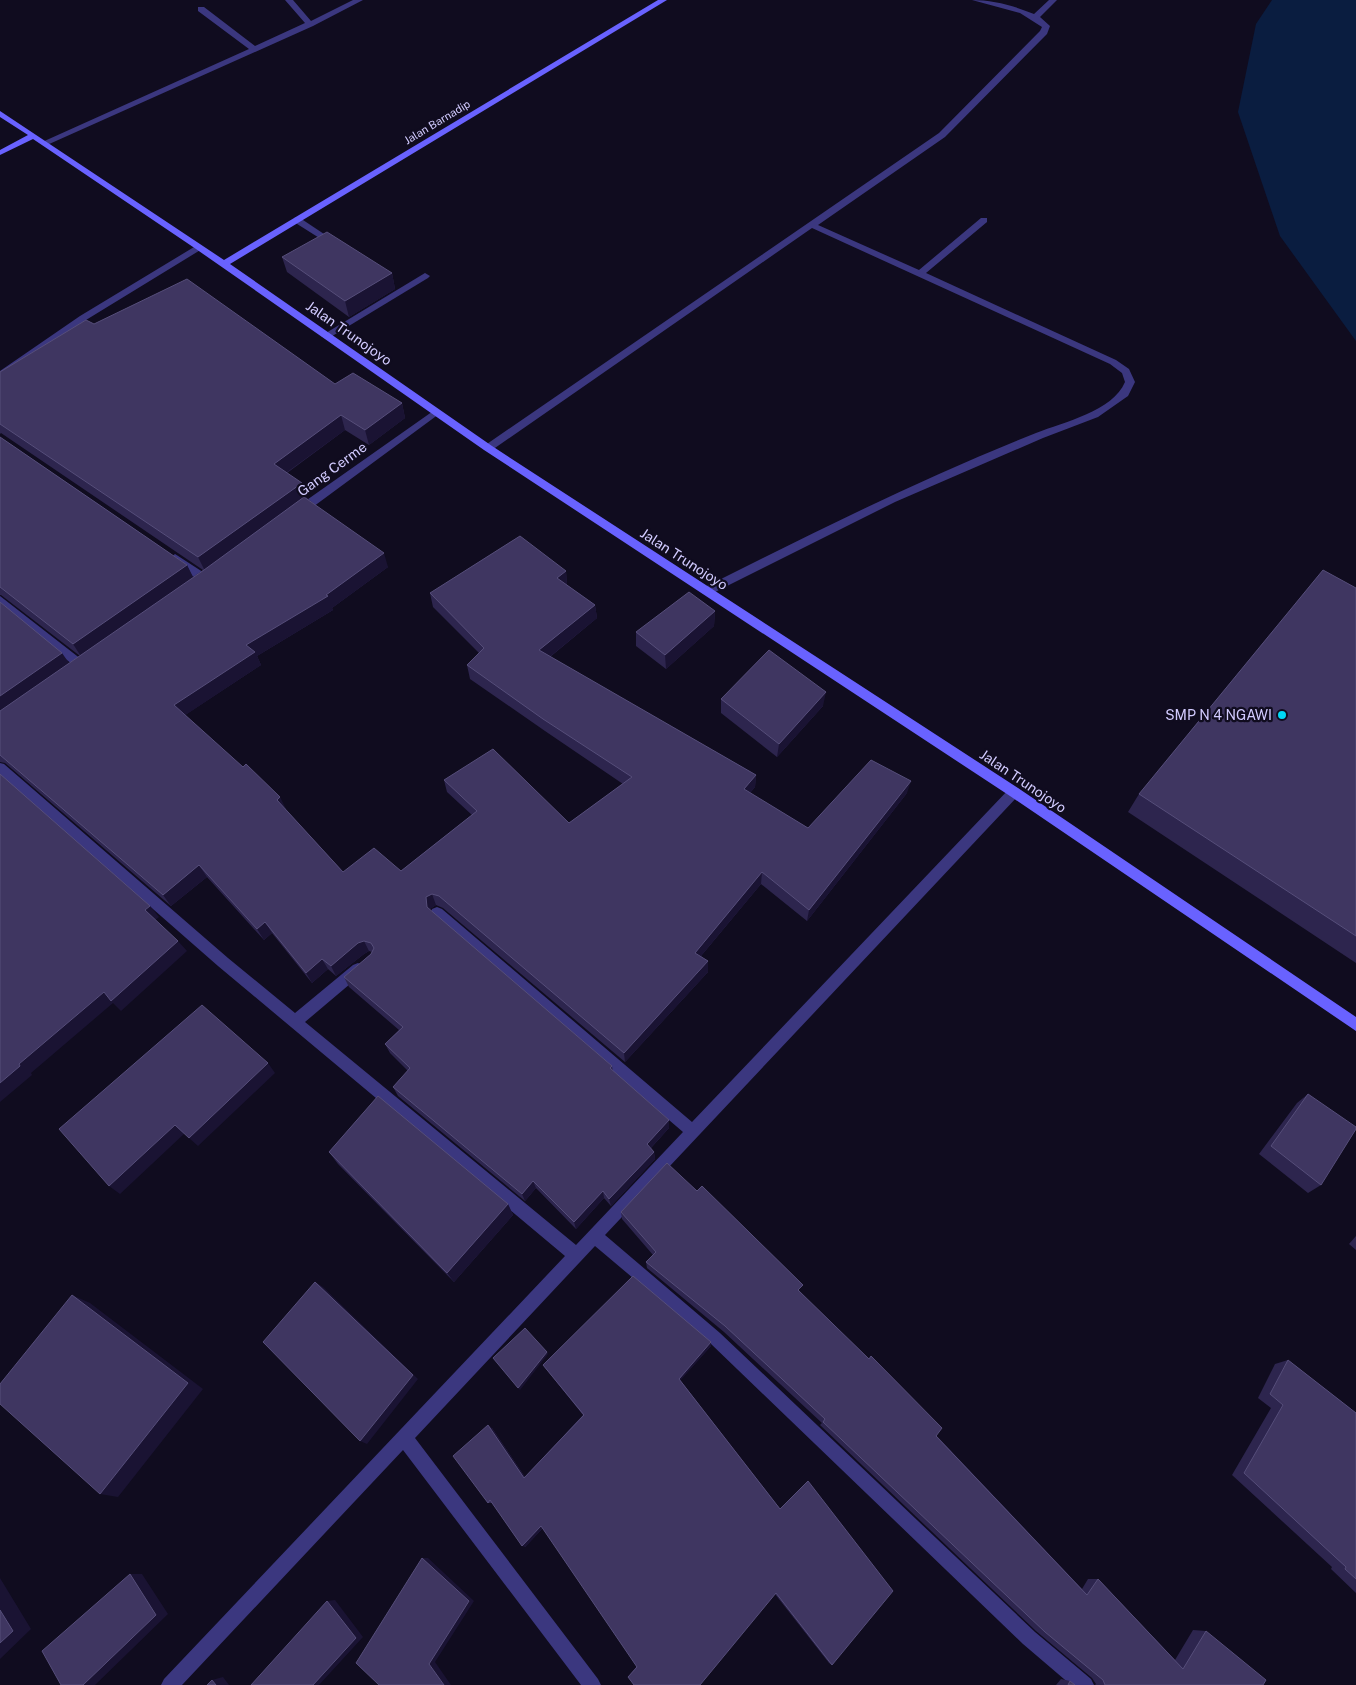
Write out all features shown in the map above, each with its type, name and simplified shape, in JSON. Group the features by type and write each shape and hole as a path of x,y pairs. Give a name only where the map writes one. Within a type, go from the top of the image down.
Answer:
{"main road":[{"name":"Jalan Barnadip","path":"224,264 663,0"},
{"name":"Jalan Trunojoyo","path":"0,113 199,246 488,448 1014,792 1356,1025"},
{"path":"0,153 33,136"}],"street":[{"path":"289,0 310,24"},
{"path":"44,143 310,24 359,0"},
{"path":"488,448 942,135 1044,32 1046,26 1035,18 976,0"},
{"path":"1035,18 1053,0"},
{"path":"201,9 254,49"},
{"path":"297,220 346,251"},
{"path":"920,274 984,220"},
{"path":"707,591 891,499 1039,436 1095,415 1125,394 1130,382 1126,371 1113,362 812,225"},
{"path":"0,376 83,318 199,246"},
{"path":"326,336 425,276"},
{"name":"Gang Cerme","path":"285,522 436,412"},
{"path":"166,552 206,579"},
{"path":"0,600 82,666"},
{"path":"0,768 295,1022 577,1256"},
{"path":"170,1685 1014,792"},
{"path":"437,913 694,1132"},
{"path":"295,1022 370,960"},
{"path":"595,1236 715,1338 1029,1638 1085,1685"},
{"path":"404,1438 592,1685"}],"water":[{"path":"1272,0 1356,0 1356,341 1280,236 1238,112 1256,24"}],"building":[{"path":"327,232 392,273 345,301 282,257"},
{"path":"187,279 335,384 353,373 402,403 365,430 341,415 274,464 302,483 198,557 0,424 0,372 86,320 94,324"},
{"path":"0,437 187,565 73,644 0,587"},
{"path":"304,497 384,553 326,595 328,596 246,645 255,652 174,705 243,767 246,764 280,797 277,800 343,872 374,848 401,871 477,811 444,780 493,749 569,823 632,777 543,719 467,665 484,648 430,593 520,536 566,571 557,578 595,605 539,650 756,775 744,789 808,828 871,760 911,781 809,910 762,872 695,953 708,961 624,1053 439,896 432,894 426,897 427,907 612,1066 610,1068 669,1120 647,1144 654,1152 609,1199 603,1191 574,1222 533,1181 522,1194 393,1087 410,1068 385,1044 403,1027 344,977 371,954 374,948 371,943 364,941 358,943 331,966 322,959 306,973 265,922 257,929 199,865 163,895 0,755 0,711 204,570"},
{"name":"SMP N 4 NGAWI","path":"1323,570 1356,588 1356,936 1139,794"},
{"path":"689,592 715,611 665,655 636,632"},
{"path":"0,602 62,653 0,696"},
{"path":"769,650 826,692 779,744 721,699"},
{"path":"0,774 150,906 145,910 178,941 111,1001 104,992 19,1064 20,1066 0,1083"},
{"path":"202,1005 268,1063 189,1138 175,1125 109,1186 59,1129"},
{"path":"1308,1094 1356,1127 1321,1185 1271,1146"},
{"path":"378,1096 508,1204 447,1273 329,1152"},
{"path":"667,1163 697,1191 702,1186 803,1285 798,1290 869,1359 871,1356 942,1428 936,1436 1087,1595 1098,1579 1183,1669 1206,1631 1266,1680 1263,1685 1105,1685 1103,1680 1045,1632 823,1422 825,1419 725,1326 646,1262 656,1252 621,1212"},
{"path":"633,1276 711,1342 679,1379 780,1509 808,1481 893,1591 832,1665 776,1593 700,1685 634,1685 628,1677 637,1667 541,1526 522,1546 490,1500 488,1503 453,1456 488,1425 524,1478 584,1415 543,1365"},
{"path":"315,1282 413,1375 360,1441 263,1342"},
{"path":"72,1295 188,1383 100,1494 0,1404 0,1384"},
{"path":"525,1328 547,1352 518,1388 493,1358"},
{"path":"1288,1360 1356,1413 1356,1579 1345,1569 1346,1567 1244,1473 1283,1405 1270,1394"},
{"path":"422,1558 469,1601 429,1664 444,1685 379,1685 356,1663"},
{"path":"130,1574 156,1615 83,1685 61,1685 42,1651"},
{"path":"327,1601 356,1638 313,1685 251,1685"},
{"path":"0,1610 13,1631 0,1643"},
{"path":"212,1680 216,1685 207,1685"}],"place":[{"name":"SMP N 4 NGAWI","path":"1282,715"}]}
